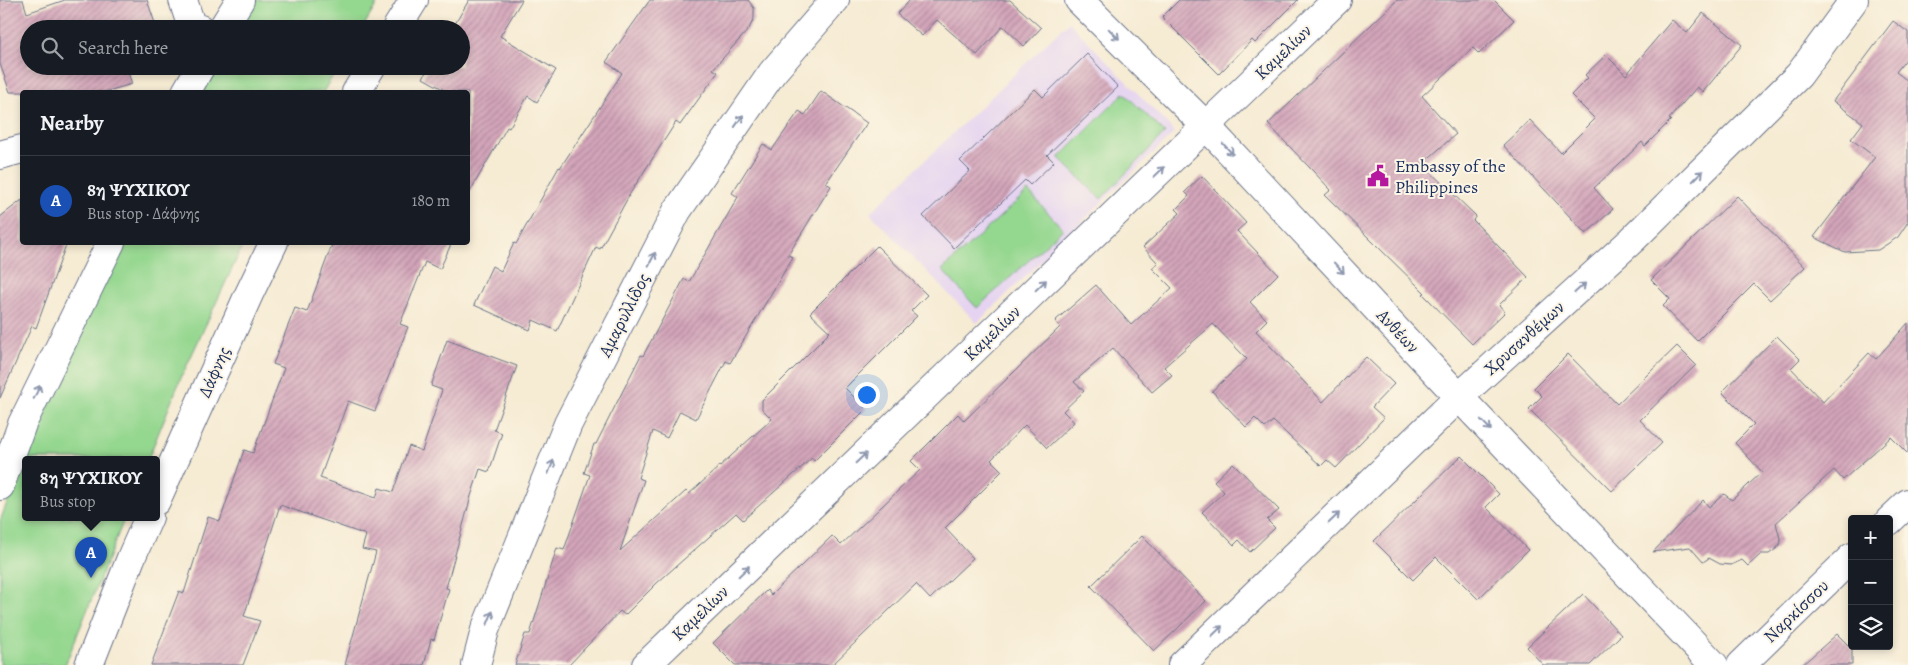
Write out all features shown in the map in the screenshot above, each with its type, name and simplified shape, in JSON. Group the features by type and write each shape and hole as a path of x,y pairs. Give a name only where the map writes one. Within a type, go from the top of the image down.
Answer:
{"street":[{"path":"183,0 189,20"},
{"path":"228,20 240,0"},
{"path":"402,20 414,0"},
{"name":"Αμαρυλλίδος","path":"476,665 485,630 568,424 677,211 772,74 835,0"},
{"name":"Ανθέων","path":"1079,0 1206,126 1459,397 1714,665"},
{"name":"Καμελίων","path":"646,665 1337,0"},
{"name":"Χρυσανθέμων","path":"1182,665 1459,397 1632,240 1799,75 1854,0"},
{"path":"187,90 196,75"},
{"path":"357,90 366,75"},
{"path":"0,155 20,150"},
{"path":"0,486 11,428 109,245"},
{"name":"Δάφνης","path":"160,492 273,245"},
{"path":"1893,517 1908,503"},
{"path":"89,665 147,521"},
{"name":"Ναρκίσσου","path":"1741,665 1849,560"}],"shaded area":[{"path":"1069,22 1175,132 977,323 870,213"}],"green space":[{"path":"253,0 379,0 367,20 243,20"},
{"path":"212,75 333,75 324,90 204,90"},
{"path":"1124,93 1165,133 1101,199 1059,158"},
{"path":"1028,191 1063,229 977,308 942,270"},
{"path":"122,245 243,245 181,378 149,456 25,456 38,421"},
{"path":"22,463 22,521 123,521 65,665 0,665 0,521"}],"building":[{"path":"0,0 23,0 27,13 65,0 147,0 154,20 20,20 20,75 129,75 132,84 111,90 20,90 20,92 10,92 0,64"},
{"path":"469,0 522,0 500,36 556,70 537,102 528,96 509,128 507,127 470,192 470,90 444,90 423,78 424,75 470,75 470,20 457,20"},
{"path":"650,0 748,0 754,8 754,18 749,29 713,69 718,72 680,125 676,122 631,192 600,249 596,247 557,331 533,320 530,330 474,305 492,266 501,271 514,243 516,244 559,167 622,73 606,62"},
{"path":"910,0 1010,0 1041,28 1024,46 1003,26 977,55 937,20 922,36 897,14"},
{"path":"1179,0 1298,0 1255,43 1252,40 1219,74 1162,17"},
{"path":"1397,0 1494,0 1514,20 1479,54 1473,48 1422,96 1456,134 1422,164 1476,216 1473,220 1528,277 1499,305 1505,312 1472,344 1423,294 1425,293 1325,195 1331,190 1268,124"},
{"path":"1703,13 1742,45 1703,92 1697,87 1669,119 1671,120 1645,146 1642,142 1594,188 1613,209 1586,234 1503,145 1530,120 1561,153 1595,119 1571,95 1588,78 1585,75 1606,55 1626,75 1672,20 1687,33"},
{"path":"1893,21 1908,32 1908,57 1896,72 1908,81 1908,222 1898,237 1878,250 1845,252 1814,237 1875,157 1851,139 1863,123 1833,101"},
{"path":"1087,54 1118,87 1047,155 1054,162 1030,185 1025,180 954,248 923,216 970,171 960,161 1035,89 1043,97"},
{"path":"821,91 867,123 826,183 831,186 788,255 793,257 730,363 726,361 696,419 680,411 667,438 653,431 638,478 644,480 620,551 686,491 689,494 772,419 762,409 762,400 830,332 810,313 877,246 927,295 911,311 917,316 845,388 866,409 814,461 812,458 743,520 736,513 657,583 625,615 620,611 569,665 515,665 525,634 530,634 557,548 564,550 590,475 584,473 594,444 596,444 641,355 643,356 684,279 689,282 738,197 732,193 763,144 772,150 799,111 805,115"},
{"path":"1202,176 1246,223 1237,231 1278,274 1250,302 1267,320 1256,331 1323,402 1366,357 1394,384 1372,407 1384,418 1336,468 1327,460 1321,466 1273,421 1265,428 1255,418 1246,427 1212,391 1247,359 1213,324 1164,367 1172,375 1152,392 1113,348 1074,382 1084,391 1063,411 1074,422 1047,448 1025,425 991,460 1002,471 945,528 973,558 930,599 916,584 832,665 735,665 713,643 767,590 771,595 832,536 841,545 920,470 911,461 958,414 964,421 1060,327 1055,321 1096,285 1131,325 1172,288 1152,268 1158,263 1143,247 1180,213 1176,209 1189,196 1185,192"},
{"path":"1737,196 1805,267 1770,300 1754,284 1697,341 1663,306 1670,299 1651,280"},
{"path":"20,202 20,245 66,245 36,328 32,326 0,398 0,217"},
{"path":"332,245 451,245 440,269 425,262 400,324 408,327 375,411 348,401 320,478 376,498 379,488 393,492 409,446 422,451 442,390 431,386 447,340 517,366 494,430 502,433 489,472 480,469 446,588 449,589 434,640 431,639 424,665 345,665 376,552 362,549 366,535 280,505 244,616 260,621 243,665 151,665 179,591 184,593 208,517 220,521 244,450 253,453 284,368 273,364 295,308 307,312"},
{"path":"1908,323 1908,454 1891,437 1843,480 1834,470 1776,523 1781,542 1776,549 1769,554 1761,554 1748,566 1742,560 1731,565 1720,564 1709,558 1703,562 1690,547 1653,552 1703,500 1709,507 1724,494 1732,500 1762,472 1735,443 1754,424 1722,392 1777,336 1800,359 1791,368 1823,402 1869,353 1876,359"},
{"path":"1677,346 1696,365 1640,420 1662,443 1612,491 1529,409 1542,396 1534,388 1568,354 1617,404"},
{"path":"1461,456 1499,494 1486,507 1528,550 1478,599 1436,557 1413,580 1374,541"},
{"path":"1233,463 1279,510 1267,520 1275,528 1250,552 1239,540 1234,545 1202,512 1224,492 1214,481"},
{"path":"1142,536 1206,601 1154,651 1091,586"},
{"path":"1583,594 1621,635 1590,665 1543,665 1527,647"},
{"path":"1837,634 1848,645 1848,650 1852,650 1852,665 1802,665"}],"place":[{"name":"Embassy of the Philippines","path":"1378,176"},
{"name":"8η ΨΥΧΙΚΟΥ","path":"91,578"}]}
